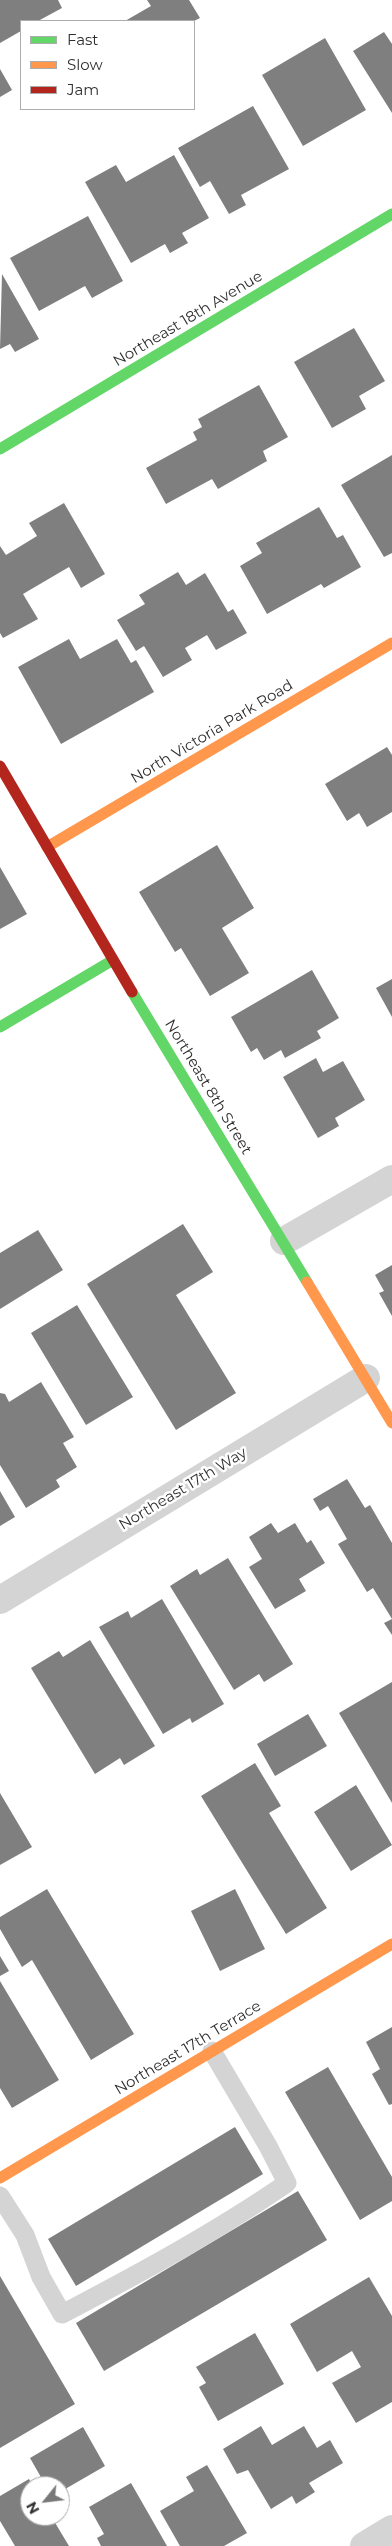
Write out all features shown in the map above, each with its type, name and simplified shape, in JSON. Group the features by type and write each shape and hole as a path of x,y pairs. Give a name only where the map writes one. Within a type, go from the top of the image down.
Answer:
{"street":[{"name":"Northeast 18th Avenue","path":"0,449 392,214"},
{"name":"North Victoria Park Road","path":"48,847 392,643"},
{"name":"Northeast 8th Street","path":"0,766 114,960 392,1423"},
{"path":"0,1027 114,960"},
{"path":"284,1241 392,1179"},
{"name":"Northeast 17th Way","path":"0,1600 366,1378"},
{"name":"Northeast 17th Terrace","path":"0,2178 392,1944"},
{"path":"364,2546 392,2529"}],"lane":[{"path":"0,2196 25,2235 41,2277 62,2314 133,2277 266,2198 287,2183 268,2146 212,2051"}],"building":[{"path":"0,0 58,0 62,8 40,20 20,20 20,32 0,43"},
{"path":"147,0 189,0 200,18 195,20 127,20 151,6"},
{"path":"384,32 392,44 392,113 353,51"},
{"path":"325,38 366,110 303,146 262,75"},
{"path":"0,69 12,90 0,97"},
{"path":"253,106 289,169 241,195 246,205 229,214 210,181 200,187 178,148"},
{"path":"174,155 209,218 182,233 188,243 170,253 165,244 131,263 85,182 116,165 126,182"},
{"path":"88,216 123,281 92,298 85,286 39,311 10,258"},
{"path":"2,274 39,339 15,352 10,344 0,349"},
{"path":"354,328 385,381 359,396 366,409 332,428 294,362"},
{"path":"259,385 288,437 263,451 267,461 218,489 212,479 166,504 146,468 197,440 193,432 202,427 198,419"},
{"path":"392,455 392,553 384,557 341,485"},
{"path":"64,503 105,574 81,588 69,567 23,594 38,619 3,638 0,633 0,546 6,555 37,536 29,523"},
{"path":"319,507 337,538 343,535 361,567 324,588 321,584 267,614 240,566 262,553 256,543"},
{"path":"178,572 186,585 205,573 228,612 233,609 247,633 216,650 207,635 185,648 192,660 163,677 144,646 136,651 117,620 145,604 139,595"},
{"path":"69,639 80,659 117,639 131,663 136,660 154,692 61,744 18,667"},
{"path":"387,747 392,755 392,812 367,827 359,813 347,821 325,784"},
{"path":"217,845 254,908 222,928 249,973 210,996 181,948 175,952 139,892"},
{"path":"0,867 27,914 0,929"},
{"path":"312,970 339,1018 317,1031 321,1038 285,1058 281,1050 264,1060 257,1048 251,1052 231,1017"},
{"path":"392,979 392,1017 376,988"},
{"path":"316,1058 323,1072 343,1061 365,1100 335,1118 339,1126 318,1138 283,1077"},
{"path":"183,1224 213,1272 176,1295 236,1393 176,1430 87,1284"},
{"path":"38,1230 63,1270 0,1309 0,1253"},
{"path":"392,1265 392,1316 379,1293 384,1291 375,1275"},
{"path":"77,1305 133,1397 86,1425 31,1333"},
{"path":"41,1382 74,1437 63,1443 77,1467 56,1480 60,1487 26,1508 0,1465 0,1393 5,1394 9,1402"},
{"path":"347,1479 365,1508 370,1505 392,1543 392,1619 373,1588 367,1592 338,1544 347,1539 328,1506 320,1511 313,1499"},
{"path":"0,1491 15,1517 0,1526"},
{"path":"271,1523 278,1533 295,1523 307,1543 311,1540 325,1563 299,1579 306,1591 275,1609 249,1567 262,1559 249,1537"},
{"path":"228,1558 293,1664 264,1682 259,1674 234,1690 170,1586 197,1569 200,1575"},
{"path":"162,1599 224,1704 192,1723 190,1718 163,1734 99,1627 128,1611 131,1618"},
{"path":"392,1619 392,1635 384,1623"},
{"path":"90,1640 155,1746 124,1765 120,1758 95,1774 31,1668 59,1651 63,1657"},
{"path":"392,1682 392,1803 339,1713"},
{"path":"308,1714 327,1746 275,1776 257,1744"},
{"path":"255,1763 281,1806 269,1813 327,1908 286,1934 201,1796"},
{"path":"356,1785 392,1845 351,1871 314,1812"},
{"path":"0,1793 32,1847 0,1865"},
{"path":"47,1889 134,2034 91,2060 32,1960 22,1967 0,1929 0,1917"},
{"path":"235,1889 265,1949 220,1971 191,1911"},
{"path":"0,1956 9,1971 0,1976"},
{"path":"0,1981 59,2080 12,2108 0,2088"},
{"path":"392,2027 392,2104 389,2105 372,2074 380,2069 366,2042"},
{"path":"328,2067 392,2177 392,2201 360,2220 285,2092"},
{"path":"235,2127 263,2174 76,2286 48,2239"},
{"path":"298,2191 327,2240 104,2371 76,2323"},
{"path":"0,2276 75,2404 0,2448"},
{"path":"369,2277 392,2316 392,2402 356,2423 332,2383 361,2367 352,2351 317,2372 290,2324"},
{"path":"255,2333 284,2384 218,2421 199,2387 206,2383 196,2367"},
{"path":"261,2426 272,2445 304,2426 317,2448 330,2440 343,2463 309,2483 315,2492 296,2504 292,2496 271,2509 248,2470 237,2474 223,2449"},
{"path":"83,2427 105,2466 70,2486 70,2476 40,2476 30,2458"},
{"path":"207,2465 247,2533 224,2546 180,2546 160,2511 194,2491 186,2477"},
{"path":"131,2483 167,2546 101,2546 97,2538 104,2534 89,2507"},
{"path":"20,2484 20,2526 57,2526 69,2546 15,2546 0,2521 0,2496"}],"traffic: fast":[{"path":"0,449 392,214"},
{"path":"0,1027 113,960"},
{"path":"132,992 307,1282"}],"traffic: slow":[{"path":"47,847 392,643"},
{"path":"307,1282 392,1423"},
{"path":"0,2178 392,1944"}],"traffic: jam":[{"path":"0,766 132,992"}]}
